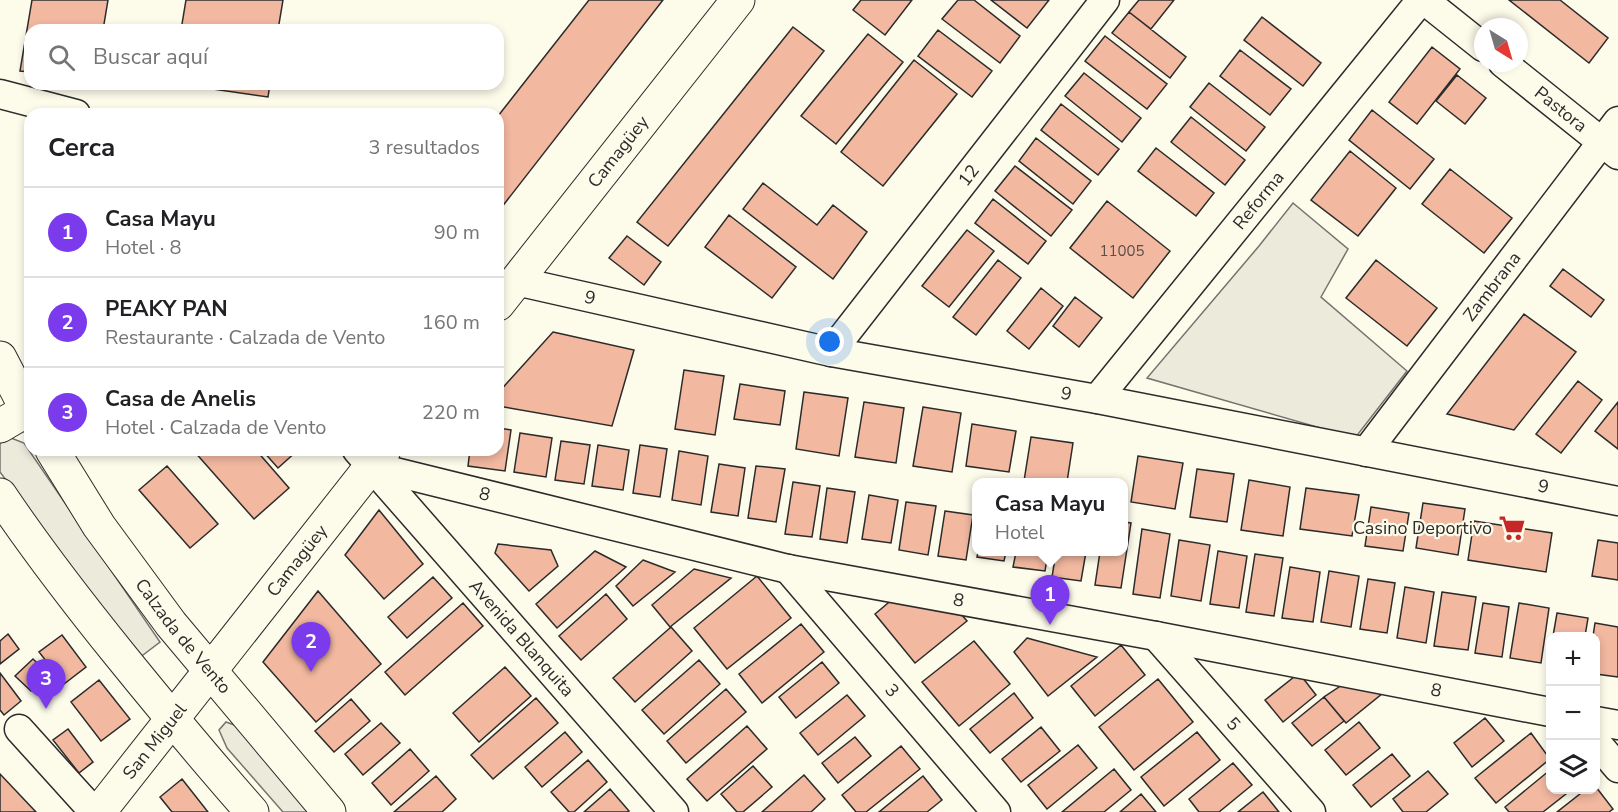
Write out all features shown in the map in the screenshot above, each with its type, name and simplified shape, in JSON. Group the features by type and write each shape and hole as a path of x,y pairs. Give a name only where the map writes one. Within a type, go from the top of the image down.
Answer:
{"main road":[{"name":"Camagüey","path":"507,292 738,0"},
{"path":"0,358 19,417"},
{"name":"Calzada de Vento","path":"55,456 99,526 171,624 330,812"},
{"name":"Camagüey","path":"210,670 370,456"},
{"path":"0,495 24,531 84,609 172,719 252,812"},
{"name":"San Miguel","path":"99,812 210,670"}],"street":[{"name":"12","path":"831,352 1105,0"},
{"path":"1423,0 1474,40"},
{"name":"Reforma","path":"1097,399 1423,0"},
{"name":"Pastora","path":"1516,72 1612,139"},
{"path":"0,94 53,108"},
{"name":"Zambrana","path":"1366,452 1612,139"},
{"name":"9","path":"507,292 1097,399 1618,501"},
{"name":"Avenida Blanquita","path":"372,456 674,812"},
{"name":"8","path":"375,456 788,570 1156,636 1546,711"},
{"name":"3","path":"788,570 996,812"},
{"name":"5","path":"1156,636 1311,812"},
{"path":"1600,722 1618,725"},
{"path":"19,729 94,812"},
{"path":"1600,747 1618,768"}],"shaded area":[{"path":"1293,203 1348,249 1321,297 1407,371 1355,438 1147,378"},
{"path":"11,438 24,443 24,456 33,456 160,642 139,658 0,472 0,443"},
{"path":"226,722 240,727 316,812 283,812 227,748 219,730"}],"building":[{"path":"32,0 108,0 104,24 28,24"},
{"path":"186,0 283,0 279,24 182,24"},
{"path":"589,0 663,0 504,204 504,108"},
{"path":"861,0 912,0 885,35 853,10"},
{"path":"958,0 974,0 1020,36 1000,63 942,19"},
{"path":"991,0 1049,0 1027,28"},
{"path":"1139,0 1174,0 1151,29 1129,12"},
{"path":"1509,0 1560,0 1608,38 1589,63"},
{"path":"1129,12 1186,57 1170,78 1112,33"},
{"path":"1262,17 1321,63 1303,86 1244,40"},
{"path":"793,27 824,51 668,246 637,222"},
{"path":"938,30 992,71 972,97 918,56"},
{"path":"868,34 903,62 836,144 801,116"},
{"path":"1105,36 1167,84 1147,109 1085,61"},
{"path":"24,47 24,71 20,71"},
{"path":"1432,47 1460,69 1417,124 1389,102"},
{"path":"1240,50 1291,89 1270,115 1220,76"},
{"path":"914,60 957,94 883,186 841,152"},
{"path":"1084,73 1141,118 1122,142 1065,96"},
{"path":"1457,75 1486,98 1465,124 1436,101"},
{"path":"1209,83 1265,127 1246,151 1190,107"},
{"path":"220,90 269,90 268,97"},
{"path":"1061,104 1119,149 1098,175 1041,130"},
{"path":"1372,110 1434,159 1410,189 1349,140"},
{"path":"1191,117 1245,160 1225,185 1171,142"},
{"path":"1036,138 1091,181 1073,204 1019,161"},
{"path":"1156,148 1214,193 1196,216 1138,171"},
{"path":"1350,151 1396,188 1358,236 1311,200"},
{"path":"1015,166 1072,210 1051,236 995,191"},
{"path":"1450,169 1512,218 1484,253 1422,204"},
{"path":"763,183 817,225 833,205 867,232 833,279 743,209"},
{"path":"993,199 1046,241 1028,264 975,223"},
{"path":"1107,201 1170,251 1133,298 1070,248"},
{"path":"729,215 796,267 772,298 705,247"},
{"path":"967,230 994,251 949,307 922,286"},
{"path":"627,236 661,262 644,285 609,258"},
{"path":"998,260 1021,278 976,335 953,317"},
{"path":"1376,260 1437,308 1407,346 1346,298"},
{"path":"1563,269 1604,300 1591,317 1550,286"},
{"path":"1041,288 1063,306 1029,349 1007,331"},
{"path":"1075,297 1102,318 1079,347 1053,326"},
{"path":"1524,314 1576,352 1514,430 1447,414"},
{"path":"553,332 634,350 612,426 504,407 504,386"},
{"path":"684,370 724,376 715,435 675,429"},
{"path":"1578,381 1602,400 1561,453 1536,434"},
{"path":"740,384 785,391 780,425 734,419"},
{"path":"804,392 848,398 839,456 796,449"},
{"path":"864,402 904,408 896,463 855,457"},
{"path":"1618,402 1618,449 1595,431"},
{"path":"923,407 961,413 952,472 913,466"},
{"path":"972,424 1016,431 1009,472 966,466"},
{"path":"504,429 511,430 505,471 468,466 469,456 504,456"},
{"path":"520,433 552,438 546,477 514,472"},
{"path":"1031,437 1073,443 1068,478 1024,478"},
{"path":"561,441 590,445 584,484 555,480"},
{"path":"598,445 629,450 623,490 592,486"},
{"path":"640,445 667,449 660,497 633,493"},
{"path":"679,451 708,456 701,505 672,500"},
{"path":"198,456 261,456 289,488 254,519"},
{"path":"267,456 291,456 278,468"},
{"path":"1138,456 1183,463 1175,509 1131,502"},
{"path":"719,464 745,468 738,516 711,512"},
{"path":"167,466 218,524 190,548 139,490"},
{"path":"756,466 785,469 776,522 748,518"},
{"path":"1197,469 1234,474 1227,522 1190,517"},
{"path":"1249,480 1290,487 1283,536 1241,530"},
{"path":"793,482 820,486 812,537 785,534"},
{"path":"827,488 855,492 847,543 820,539"},
{"path":"1306,488 1359,495 1352,536 1300,529"},
{"path":"869,495 898,500 891,543 862,539"},
{"path":"906,502 936,506 928,555 899,550"},
{"path":"1423,503 1465,509 1458,555 1416,548"},
{"path":"1371,507 1409,513 1403,551 1365,546"},
{"path":"379,510 423,564 384,599 345,555"},
{"path":"945,511 972,515 966,560 938,556"},
{"path":"1474,521 1552,533 1546,572 1468,560"},
{"path":"1128,523 1131,523 1128,542"},
{"path":"1142,529 1170,534 1160,598 1133,594"},
{"path":"1179,540 1210,545 1201,601 1171,596"},
{"path":"1598,540 1618,543 1618,580 1592,576"},
{"path":"498,544 551,550 558,566 529,591 495,553"},
{"path":"595,551 626,567 557,628 536,604"},
{"path":"1218,551 1247,556 1239,608 1210,604"},
{"path":"1255,554 1283,558 1274,616 1246,612"},
{"path":"977,556 1005,556 1004,561"},
{"path":"1015,556 1047,556 1045,571 1013,567"},
{"path":"1055,556 1085,556 1081,581 1052,577"},
{"path":"1099,556 1126,556 1121,588 1095,585"},
{"path":"643,560 675,572 633,606 616,586"},
{"path":"1290,567 1320,572 1313,622 1282,618"},
{"path":"694,569 731,578 670,627 652,605"},
{"path":"1329,571 1359,576 1351,627 1321,622"},
{"path":"757,576 791,618 727,669 694,628"},
{"path":"433,577 452,598 407,638 388,617"},
{"path":"1368,579 1395,583 1387,633 1360,629"},
{"path":"1405,587 1434,592 1426,643 1397,638"},
{"path":"318,591 381,664 316,722 263,662"},
{"path":"1442,592 1476,597 1468,650 1434,646"},
{"path":"606,594 627,619 581,660 559,636"},
{"path":"894,598 954,606 967,621 915,663 875,614"},
{"path":"463,603 483,626 405,695 385,672"},
{"path":"1483,603 1509,607 1502,657 1475,653"},
{"path":"1519,603 1549,608 1541,663 1510,658"},
{"path":"1557,613 1588,618 1586,632 1554,632"},
{"path":"1595,623 1618,627 1618,677 1600,675 1600,632 1594,632"},
{"path":"801,624 824,652 762,703 739,674"},
{"path":"671,627 692,651 635,702 613,678"},
{"path":"8,634 19,649 0,664 0,641"},
{"path":"62,635 86,667 64,684 39,652"},
{"path":"1027,638 1097,657 1048,696 1014,652"},
{"path":"974,641 1010,684 959,726 922,682"},
{"path":"1121,645 1145,675 1095,716 1071,686"},
{"path":"33,659 48,673 31,691 15,676"},
{"path":"699,660 720,684 664,734 642,710"},
{"path":"822,662 839,683 796,718 779,697"},
{"path":"505,667 531,696 479,742 453,713"},
{"path":"0,673 21,701 4,715 0,710"},
{"path":"1299,673 1316,695 1283,722 1265,700"},
{"path":"1158,679 1193,722 1134,770 1099,727"},
{"path":"99,680 130,719 101,741 71,702"},
{"path":"1345,683 1383,693 1346,723 1324,697"},
{"path":"726,689 746,712 686,763 667,741"},
{"path":"1014,693 1033,718 990,753 970,729"},
{"path":"847,695 865,716 818,755 800,733"},
{"path":"1324,697 1344,721 1312,746 1292,723"},
{"path":"536,698 558,723 493,779 471,755"},
{"path":"351,699 370,721 334,752 315,731"},
{"path":"1485,718 1504,741 1472,767 1454,743"},
{"path":"1359,722 1380,748 1346,775 1325,750"},
{"path":"381,723 400,743 363,775 345,754"},
{"path":"747,726 767,749 707,801 687,779"},
{"path":"1041,727 1060,751 1021,782 1002,759"},
{"path":"68,729 93,762 79,773 53,740"},
{"path":"565,732 582,752 542,787 525,767"},
{"path":"1197,732 1220,760 1164,806 1141,777"},
{"path":"1531,733 1546,754 1546,762 1496,803 1475,778"},
{"path":"855,737 871,756 838,783 822,763"},
{"path":"1078,745 1097,768 1047,809 1028,785"},
{"path":"901,746 920,769 866,812 856,812 842,795"},
{"path":"410,749 429,771 391,805 372,783"},
{"path":"1392,754 1410,776 1371,807 1353,785"},
{"path":"588,760 607,782 574,812 569,812 551,792"},
{"path":"1233,763 1252,785 1219,812 1199,812 1189,799"},
{"path":"753,766 772,787 743,812 737,812 721,794"},
{"path":"1114,769 1131,790 1104,812 1062,812"},
{"path":"1428,771 1448,794 1426,812 1403,812 1393,799"},
{"path":"1546,773 1546,794 1566,794 1543,812 1509,812 1505,807"},
{"path":"0,774 36,812 0,812"},
{"path":"804,775 825,799 811,812 762,812"},
{"path":"436,776 456,799 442,812 394,812"},
{"path":"923,776 942,800 927,812 879,812"},
{"path":"182,779 208,812 172,812 160,797"},
{"path":"610,789 629,811 584,812"},
{"path":"1263,792 1279,812 1238,812"},
{"path":"1600,792 1613,809 1609,812 1557,812 1580,794 1600,794"},
{"path":"1141,794 1156,812 1120,812"}],"place":[{"name":"Casino Deportivo","path":"1512,528"},
{"name":"Casa Mayu","path":"1050,625"},
{"name":"PEAKY PAN","path":"311,672"},
{"name":"Casa de Anelis","path":"46,709"}]}
